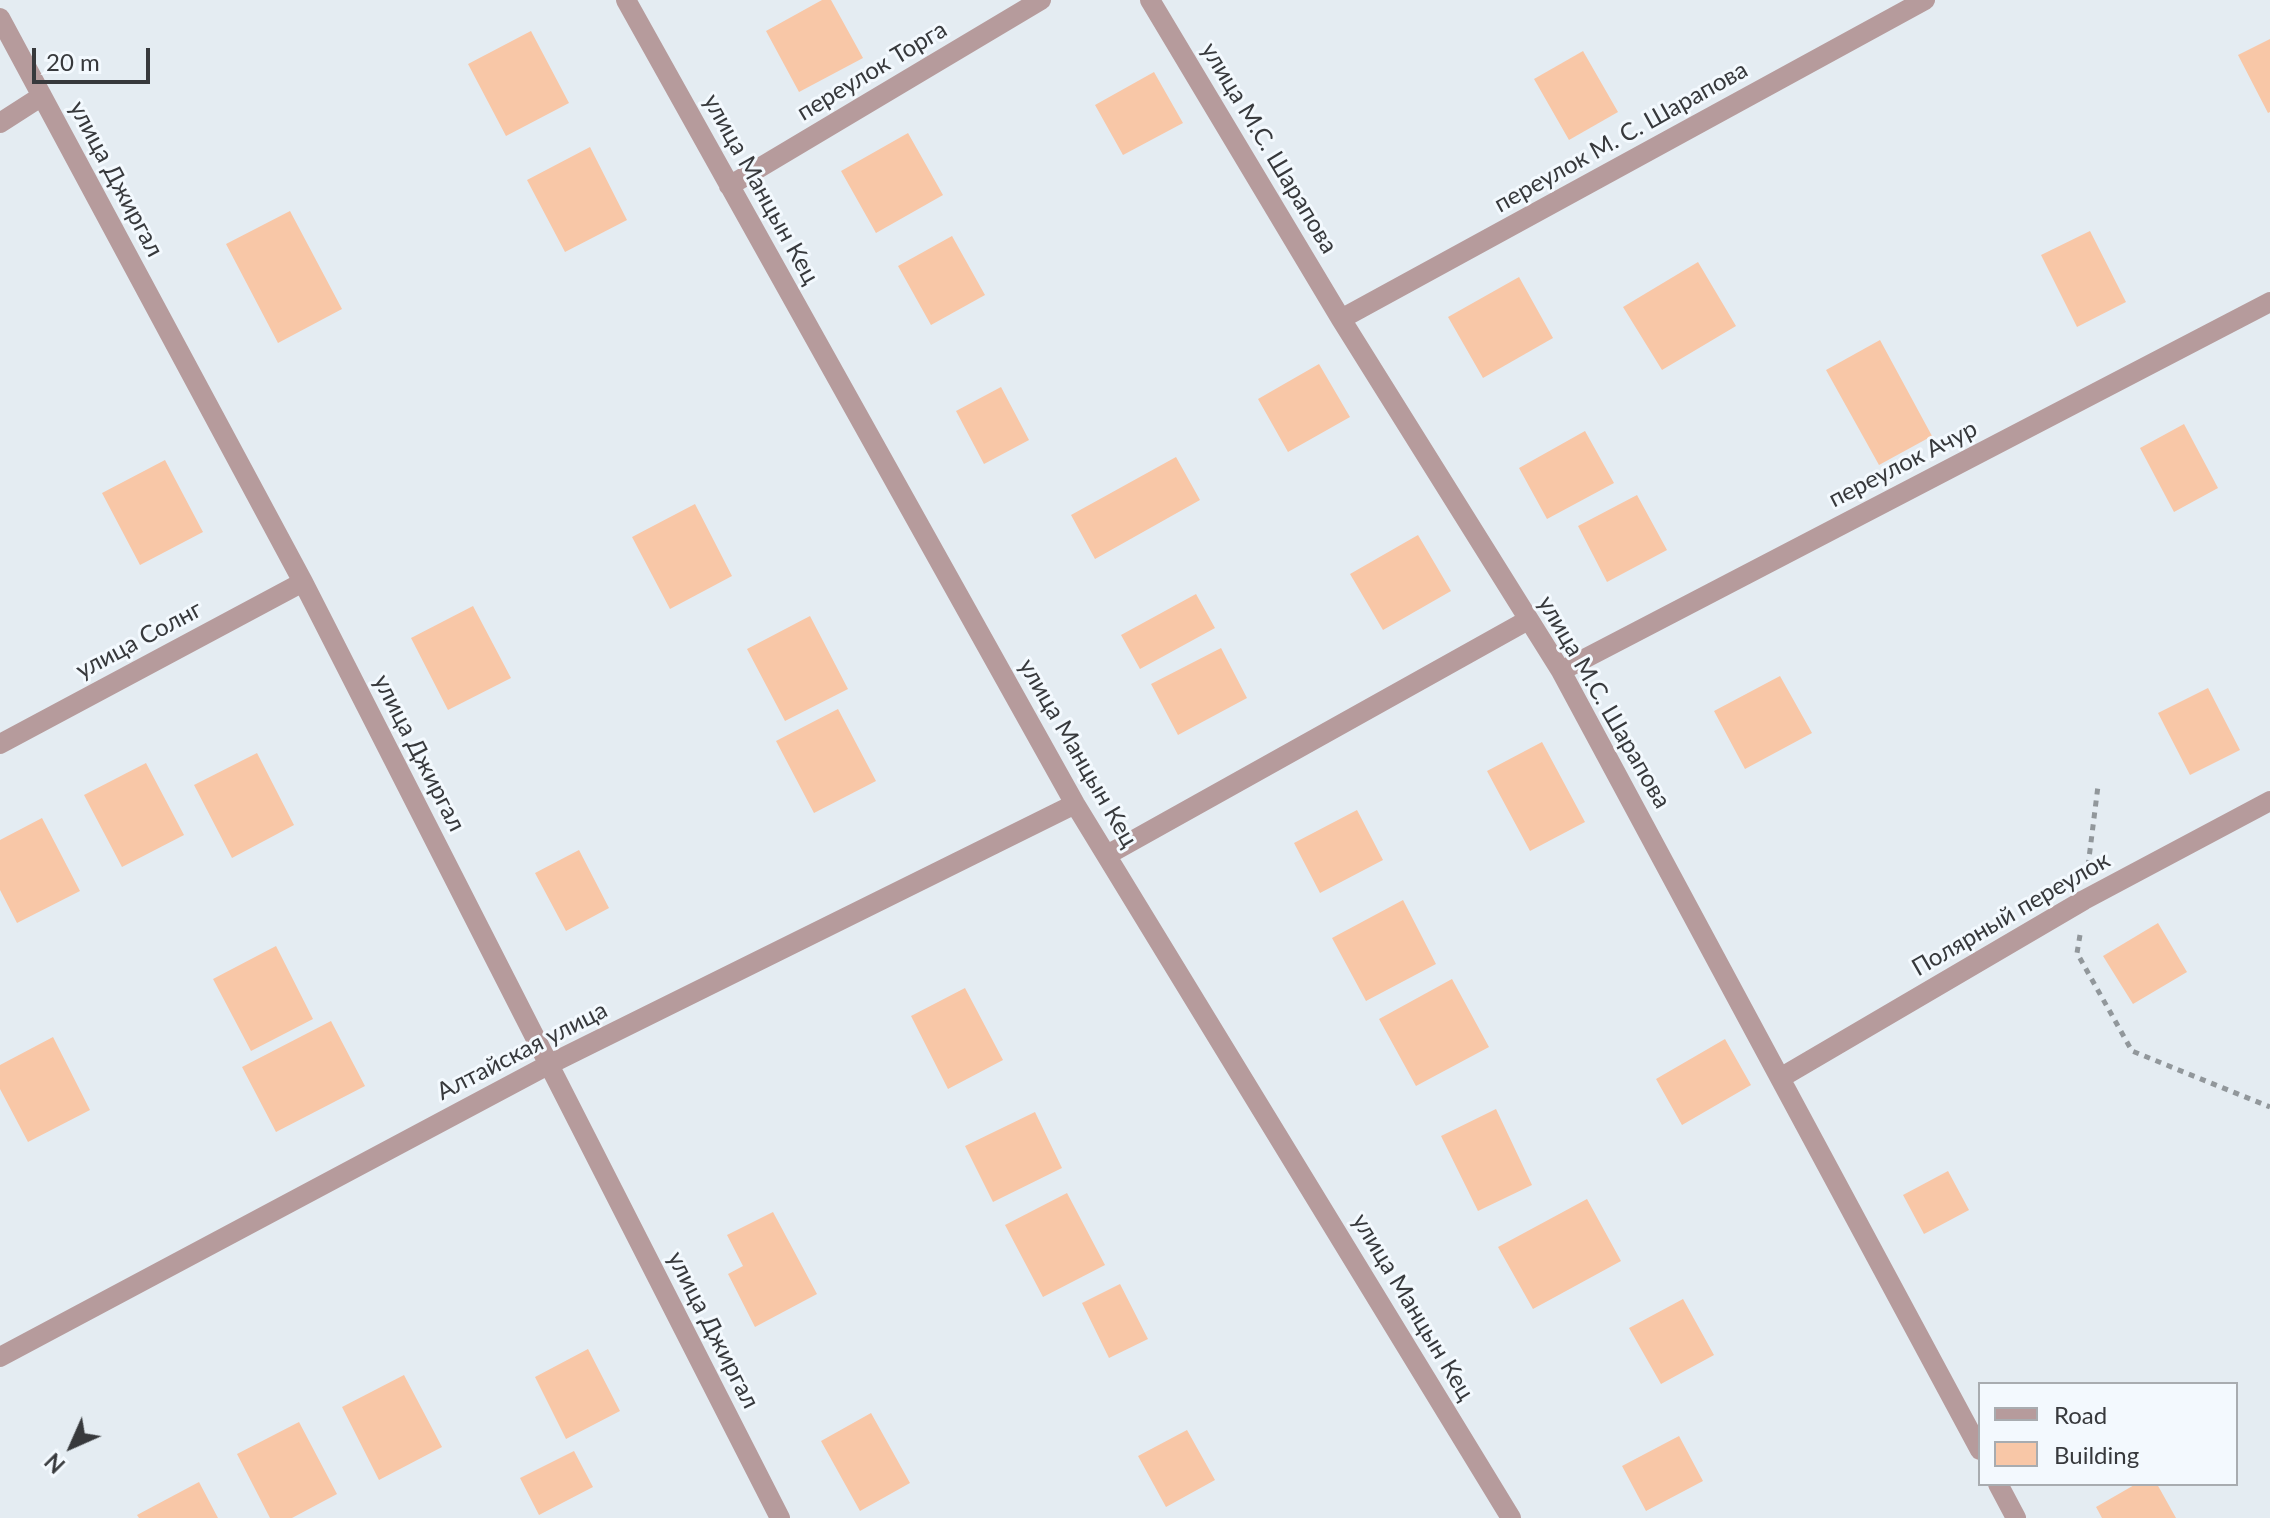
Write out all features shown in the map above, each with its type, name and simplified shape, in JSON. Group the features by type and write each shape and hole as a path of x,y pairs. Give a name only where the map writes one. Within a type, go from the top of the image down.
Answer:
{"street":[{"name":"улица Манцын Кец","path":"626,0 1075,804 1511,1518"},
{"name":"переулок Торга","path":"729,186 1041,0"},
{"name":"улица М.С. Шарапова","path":"1150,0 1341,319 1561,671 1978,1446"},
{"name":"переулок М. С. Шарапова","path":"1341,319 1925,0"},
{"name":"улица Джиргал","path":"0,18 303,582 780,1518"},
{"path":"0,123 42,96"},
{"name":"переулок Ачур","path":"1561,671 2270,302"},
{"name":"улица Солнг","path":"0,744 303,582"},
{"path":"1107,855 1528,620"},
{"name":"Полярный переулок","path":"1782,1077 2084,900 2270,801"},
{"name":"Алтайская улица","path":"0,1357 548,1065 1075,804"},
{"path":"1999,1486 2016,1518"}],"path":[{"path":"2098,786 2077,953 2132,1051 2270,1107"}],"building":[{"path":"822,0 831,0 863,58 799,92 766,31"},
{"path":"531,31 569,103 506,136 468,64"},
{"path":"2270,39 2270,112 2268,113 2238,55"},
{"path":"1583,51 1618,112 1569,140 1534,79"},
{"path":"1154,72 1183,123 1123,155 1095,105"},
{"path":"908,133 943,195 876,233 841,171"},
{"path":"590,147 627,220 565,252 527,180"},
{"path":"290,211 342,309 278,343 226,244"},
{"path":"2090,231 2126,302 2077,327 2041,255"},
{"path":"952,236 985,295 931,325 898,266"},
{"path":"1698,262 1736,326 1662,370 1623,307"},
{"path":"1519,277 1553,338 1483,378 1448,317"},
{"path":"1880,340 1932,436 1879,465 1826,370"},
{"path":"1319,364 1350,417 1288,452 1258,399"},
{"path":"1001,387 1029,440 984,464 956,411"},
{"path":"2184,424 2218,488 2174,512 2140,448"},
{"path":"1585,431 1614,483 1547,519 1519,468"},
{"path":"1176,457 1200,500 1095,559 1071,515"},
{"path":"165,460 203,532 140,565 102,493"},
{"path":"1637,495 1667,550 1607,582 1578,526"},
{"path":"695,504 732,576 670,609 632,537"},
{"path":"1418,535 1451,591 1383,630 1350,574"},
{"path":"1196,594 1215,628 1140,669 1121,635"},
{"path":"473,606 511,678 448,710 411,638"},
{"path":"810,616 848,689 785,721 747,649"},
{"path":"1221,648 1247,698 1178,735 1151,684"},
{"path":"1780,676 1812,733 1745,769 1714,711"},
{"path":"2208,688 2240,750 2190,775 2158,713"},
{"path":"838,709 876,781 814,813 776,741"},
{"path":"1542,742 1585,822 1530,851 1487,771"},
{"path":"257,753 294,825 232,858 194,785"},
{"path":"146,763 184,835 122,867 84,795"},
{"path":"1357,810 1383,860 1320,893 1294,843"},
{"path":"42,818 80,891 17,923 0,890 0,840"},
{"path":"579,850 609,908 566,931 535,873"},
{"path":"1403,900 1436,964 1366,1001 1332,938"},
{"path":"2158,923 2187,972 2133,1004 2103,956"},
{"path":"276,946 313,1019 251,1051 213,979"},
{"path":"1452,979 1489,1047 1416,1086 1379,1019"},
{"path":"965,988 1003,1060 948,1089 911,1016"},
{"path":"331,1021 365,1086 276,1132 242,1067"},
{"path":"53,1037 90,1110 28,1142 0,1089 0,1065"},
{"path":"1725,1039 1751,1085 1682,1125 1656,1079"},
{"path":"1496,1109 1532,1185 1478,1211 1441,1136"},
{"path":"1035,1112 1062,1168 993,1202 965,1146"},
{"path":"1948,1171 1969,1210 1924,1234 1903,1195"},
{"path":"1067,1193 1105,1265 1043,1297 1005,1225"},
{"path":"1587,1199 1621,1261 1533,1309 1498,1247"},
{"path":"773,1212 817,1294 755,1327 728,1274 743,1266 727,1235"},
{"path":"1120,1284 1148,1339 1109,1358 1082,1303"},
{"path":"1683,1299 1714,1355 1661,1384 1629,1328"},
{"path":"588,1349 620,1411 566,1439 535,1377"},
{"path":"404,1375 442,1447 379,1480 342,1407"},
{"path":"871,1413 910,1483 860,1511 821,1441"},
{"path":"299,1422 337,1494 292,1518 270,1518 237,1454"},
{"path":"1187,1430 1215,1480 1166,1507 1138,1456"},
{"path":"1679,1436 1703,1481 1646,1511 1622,1466"},
{"path":"574,1451 593,1487 539,1515 520,1478"},
{"path":"199,1482 218,1518 139,1518 137,1515"},
{"path":"2133,1486 2158,1486 2176,1518 2102,1518 2096,1507"}]}
